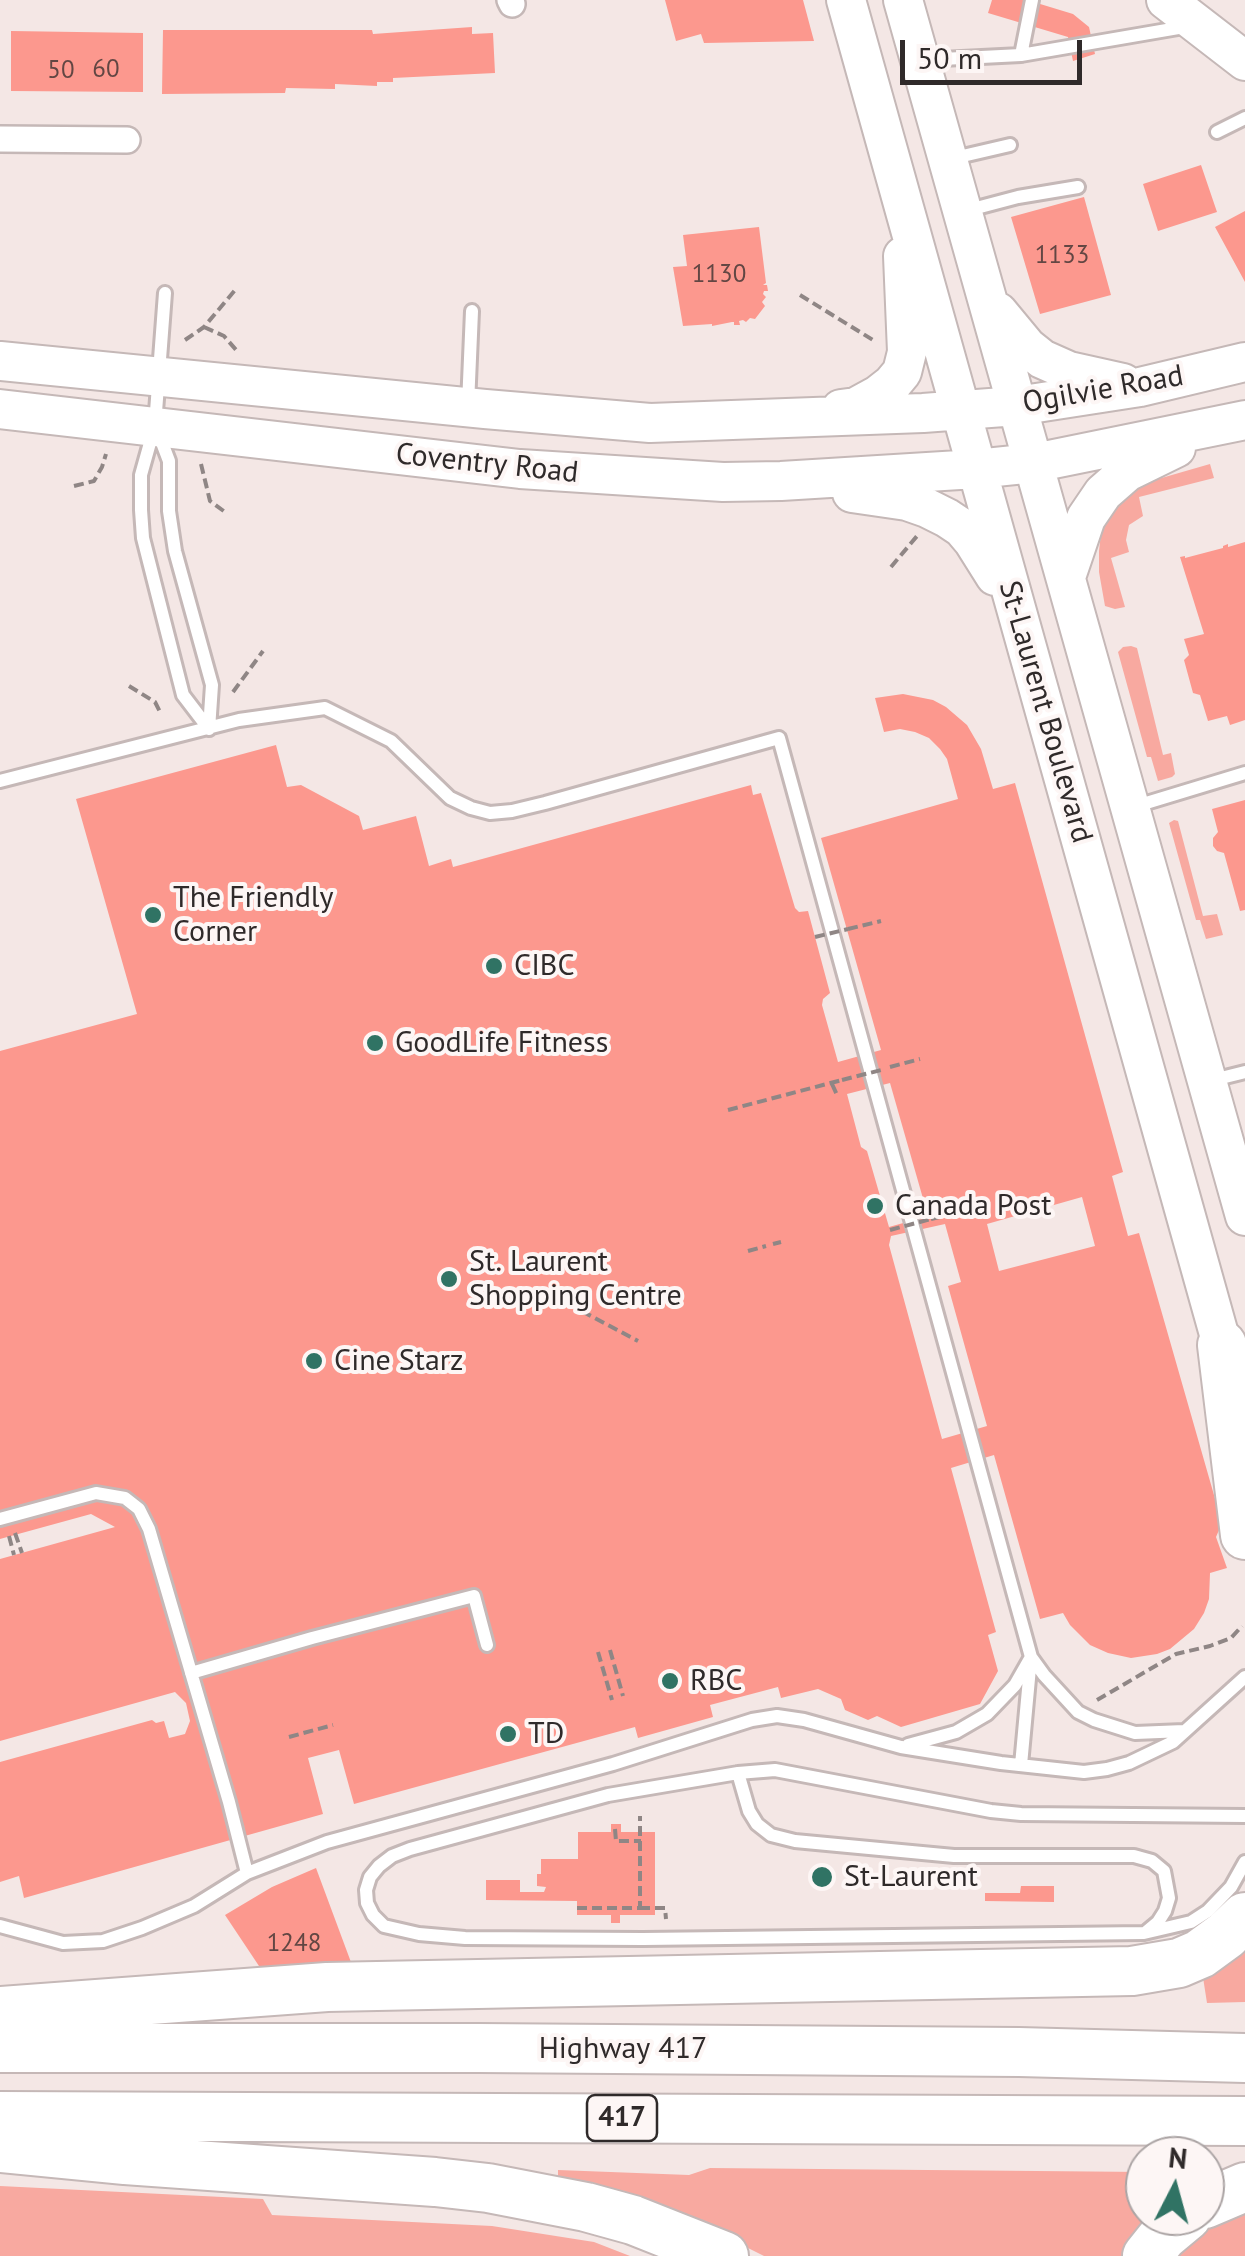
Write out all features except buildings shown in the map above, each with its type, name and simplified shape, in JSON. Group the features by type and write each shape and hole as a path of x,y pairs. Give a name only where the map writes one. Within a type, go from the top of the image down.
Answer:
{"highway":[{"path":"1222,1345 1245,1535"},
{"path":"0,2010 327,1986 1132,1971 1200,1954 1245,1916"},
{"path":"1019,2052 1245,2039"},
{"name":"Highway 417","path":"0,2048 1019,2052 1245,2058"},
{"name":"417","path":"0,2116 1245,2121"},
{"path":"0,2148 488,2188 618,2216 724,2256"},
{"path":"1147,2256 1163,2236"}],"main road":[{"name":"St-Laurent Boulevard","path":"846,0 1245,1424"},
{"name":"St-Laurent Boulevard","path":"903,0 1245,1216"},
{"path":"1166,0 1245,61"},
{"path":"753,420 856,407 886,389 902,372 906,352 900,188"},
{"path":"988,300 1042,359 1069,370 1140,387"},
{"name":"Coventry Road","path":"0,361 650,423 960,410"},
{"name":"Ogilvie Road","path":"960,410 1018,406 1140,387 1245,362"},
{"name":"Coventry Road","path":"0,408 392,455 694,481 781,481 976,469"},
{"path":"1066,577 1086,518 1114,481 1148,461 1237,422"},
{"name":"Ogilvie Road","path":"976,469 1034,463 1237,422"},
{"path":"781,481 907,502 948,518 973,540 1016,610"},
{"path":"1122,986 1176,968"},
{"path":"1210,1089 1245,1138"},
{"path":"1194,1242 1245,1228"}],"street":[{"path":"0,139 127,140"}],"lane":[{"path":"1021,55 1032,0"},
{"path":"920,60 1021,55 1198,25"},
{"path":"1217,132 1245,118"},
{"path":"948,160 1010,145"},
{"path":"963,212 1078,187"},
{"path":"165,294 155,425 140,491 144,538 183,696 208,729"},
{"path":"468,408 472,312"},
{"path":"155,425 169,461 169,510 175,551 212,686 208,729"},
{"path":"0,780 239,720 325,708 391,741 450,798 490,813 512,812 779,738 1032,1657 1022,1765"},
{"path":"1130,807 1245,773"},
{"path":"1210,1089 1245,1072"},
{"path":"0,1519 96,1492 115,1494 139,1509 149,1530 247,1874"},
{"path":"191,1673 474,1596 487,1645"},
{"path":"1032,1657 1078,1712 1094,1720 1135,1733 1186,1731"},
{"path":"901,1747 956,1732 987,1714 1015,1685 1032,1657"},
{"path":"0,1926 63,1942 103,1941 194,1906 247,1874 328,1842 777,1716 901,1747 1084,1772 1108,1769 1173,1742 1245,1677"},
{"path":"1245,1816 1021,1814 774,1770 738,1773 608,1795 410,1850 378,1866 366,1890 367,1903 384,1926 465,1938 1144,1933 1191,1922 1208,1911 1231,1887 1245,1862"},
{"path":"738,1773 749,1811 758,1824 771,1835 795,1841 954,1856 1134,1856 1152,1861 1164,1871 1169,1898 1166,1911 1144,1933"}],"path":[{"path":"185,340 204,326 236,289"},
{"path":"800,295 875,341"},
{"path":"204,326 224,336 237,351"},
{"path":"74,486 94,481 106,454"},
{"path":"202,464 210,501 225,512"},
{"path":"891,566 922,532"},
{"path":"232,692 263,651"},
{"path":"129,686 155,702 160,712"},
{"path":"815,938 881,921"},
{"path":"728,1110 920,1059"},
{"path":"783,1098 833,1084 838,1097 834,1082"},
{"path":"890,1230 962,1212"},
{"path":"773,1244 781,1242"},
{"path":"748,1251 766,1246"},
{"path":"574,1300 576,1308 638,1341"},
{"path":"14,1555 8,1537 14,1533 22,1553"},
{"path":"1090,1704 1176,1654 1231,1638 1242,1626"},
{"path":"610,1650 623,1696"},
{"path":"598,1652 612,1700"},
{"path":"288,1737 333,1725"},
{"path":"640,1816 640,1908"},
{"path":"616,1829 616,1841 640,1841"},
{"path":"577,1908 665,1908 666,1926"},
{"path":"616,1908 616,1919"}],"shaded area":[{"path":"1210,464 1214,478 1139,497 1143,516 1129,525 1129,552 1111,558 1125,607 1105,606 1099,551 1101,533 1113,510 1141,486"},
{"path":"1131,646 1137,648 1163,755 1171,753 1175,774 1158,781 1151,757 1147,757 1118,652"},
{"path":"1178,821 1203,916 1217,914 1223,935 1206,939 1200,920 1196,920 1169,823"},
{"path":"1245,1940 1245,2002 1207,2003 1202,1971"},
{"path":"710,2168 1125,2172 1125,2236 1144,2236 1129,2256 764,2256 716,2232 558,2182 558,2170 689,2175"},
{"path":"0,2186 263,2199 272,2215 492,2226 594,2242 630,2256 0,2256"},
{"path":"1245,2212 1245,2256 1177,2256 1196,2236 1225,2236 1227,2217"}],"place":[{"name":"The Friendly Corner","path":"153,915"},
{"name":"CIBC","path":"494,966"},
{"name":"GoodLife Fitness","path":"375,1043"},
{"name":"Canada Post","path":"875,1206"},
{"name":"St. Laurent Shopping Centre","path":"449,1279"},
{"name":"Cine Starz","path":"314,1361"},
{"name":"RBC","path":"670,1681"},
{"name":"TD","path":"508,1734"},
{"name":"St-Laurent","path":"822,1877"}]}
